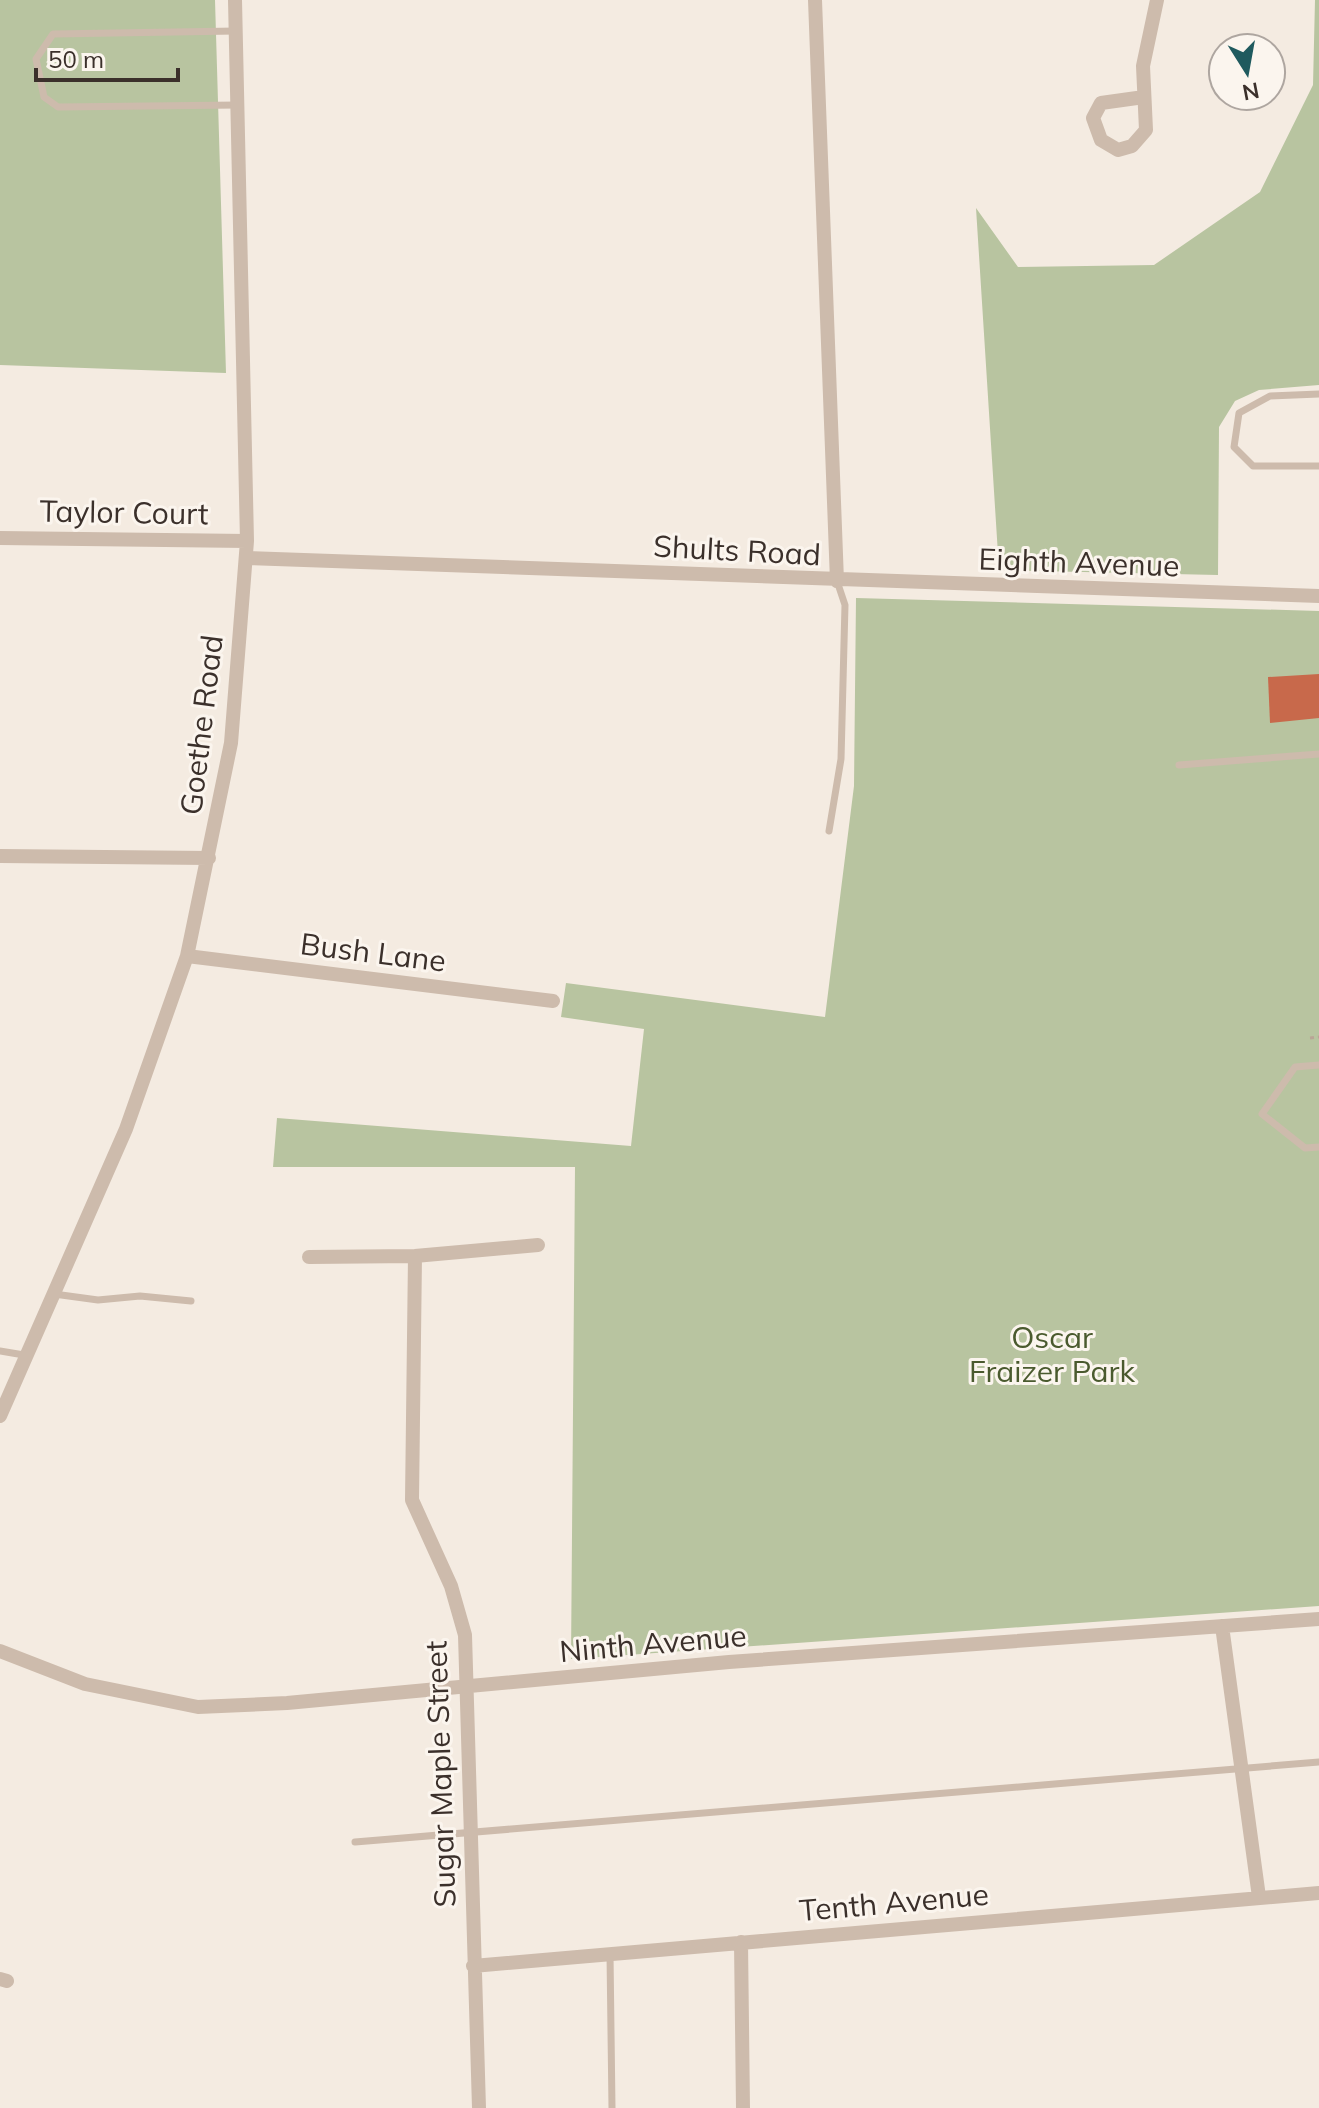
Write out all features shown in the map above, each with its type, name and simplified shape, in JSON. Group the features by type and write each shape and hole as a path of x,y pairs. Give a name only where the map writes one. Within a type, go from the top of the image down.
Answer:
{"street":[{"name":"Goethe Road","path":"0,1416 24,1355 126,1129 187,956 231,743 247,541 235,0"},
{"name":"Shults Road","path":"246,558 837,581 815,0"},
{"path":"1144,97 1143,66 1157,0"},
{"name":"Taylor Court","path":"0,538 247,541"},
{"name":"Eighth Avenue","path":"837,581 1319,596"},
{"path":"0,856 209,858"},
{"name":"Bush Lane","path":"187,956 553,1001"},
{"path":"309,1257 415,1256 538,1245"},
{"name":"Sugar Maple Street","path":"415,1256 412,1500 451,1586 465,1635 469,1688 469,1829 479,2108"},
{"name":"Ninth Avenue","path":"0,1651 85,1684 198,1707 469,1688 729,1662 1319,1619"},
{"path":"1222,1626 1259,1897"},
{"name":"Tenth Avenue","path":"473,1966 1319,1893"},
{"path":"741,1942 743,2108"}],"lane":[{"path":"236,31 53,34 36,59 44,97 58,107 238,105"},
{"path":"1319,394 1270,396 1239,413 1234,447 1253,466 1319,466"},
{"path":"829,831 841,759 845,605 837,581"},
{"path":"1179,765 1319,754"},
{"path":"1319,1065 1295,1067 1262,1114 1305,1148 1319,1147"},
{"path":"52,1294 98,1300 140,1296 191,1301"},
{"path":"0,1351 24,1355"},
{"path":"355,1842 469,1829 1319,1762"},
{"path":"610,1953 612,2108"}],"path":[{"path":"1310,1038 1319,1037"}],"green space":[{"path":"0,0 215,0 226,373 0,365"},
{"path":"1315,0 1319,0 1319,385 1259,390 1235,401 1219,427 1218,575 999,570 976,208 1018,267 1154,265 1260,192 1313,85"},
{"name":"Oscar Fraizer Park","path":"856,598 1319,611 1319,1606 571,1659 575,1167 273,1167 277,1118 631,1146 644,1029 561,1017 566,983 825,1017 854,786"}],"building":[{"path":"1319,674 1319,718 1270,723 1268,677"}]}
